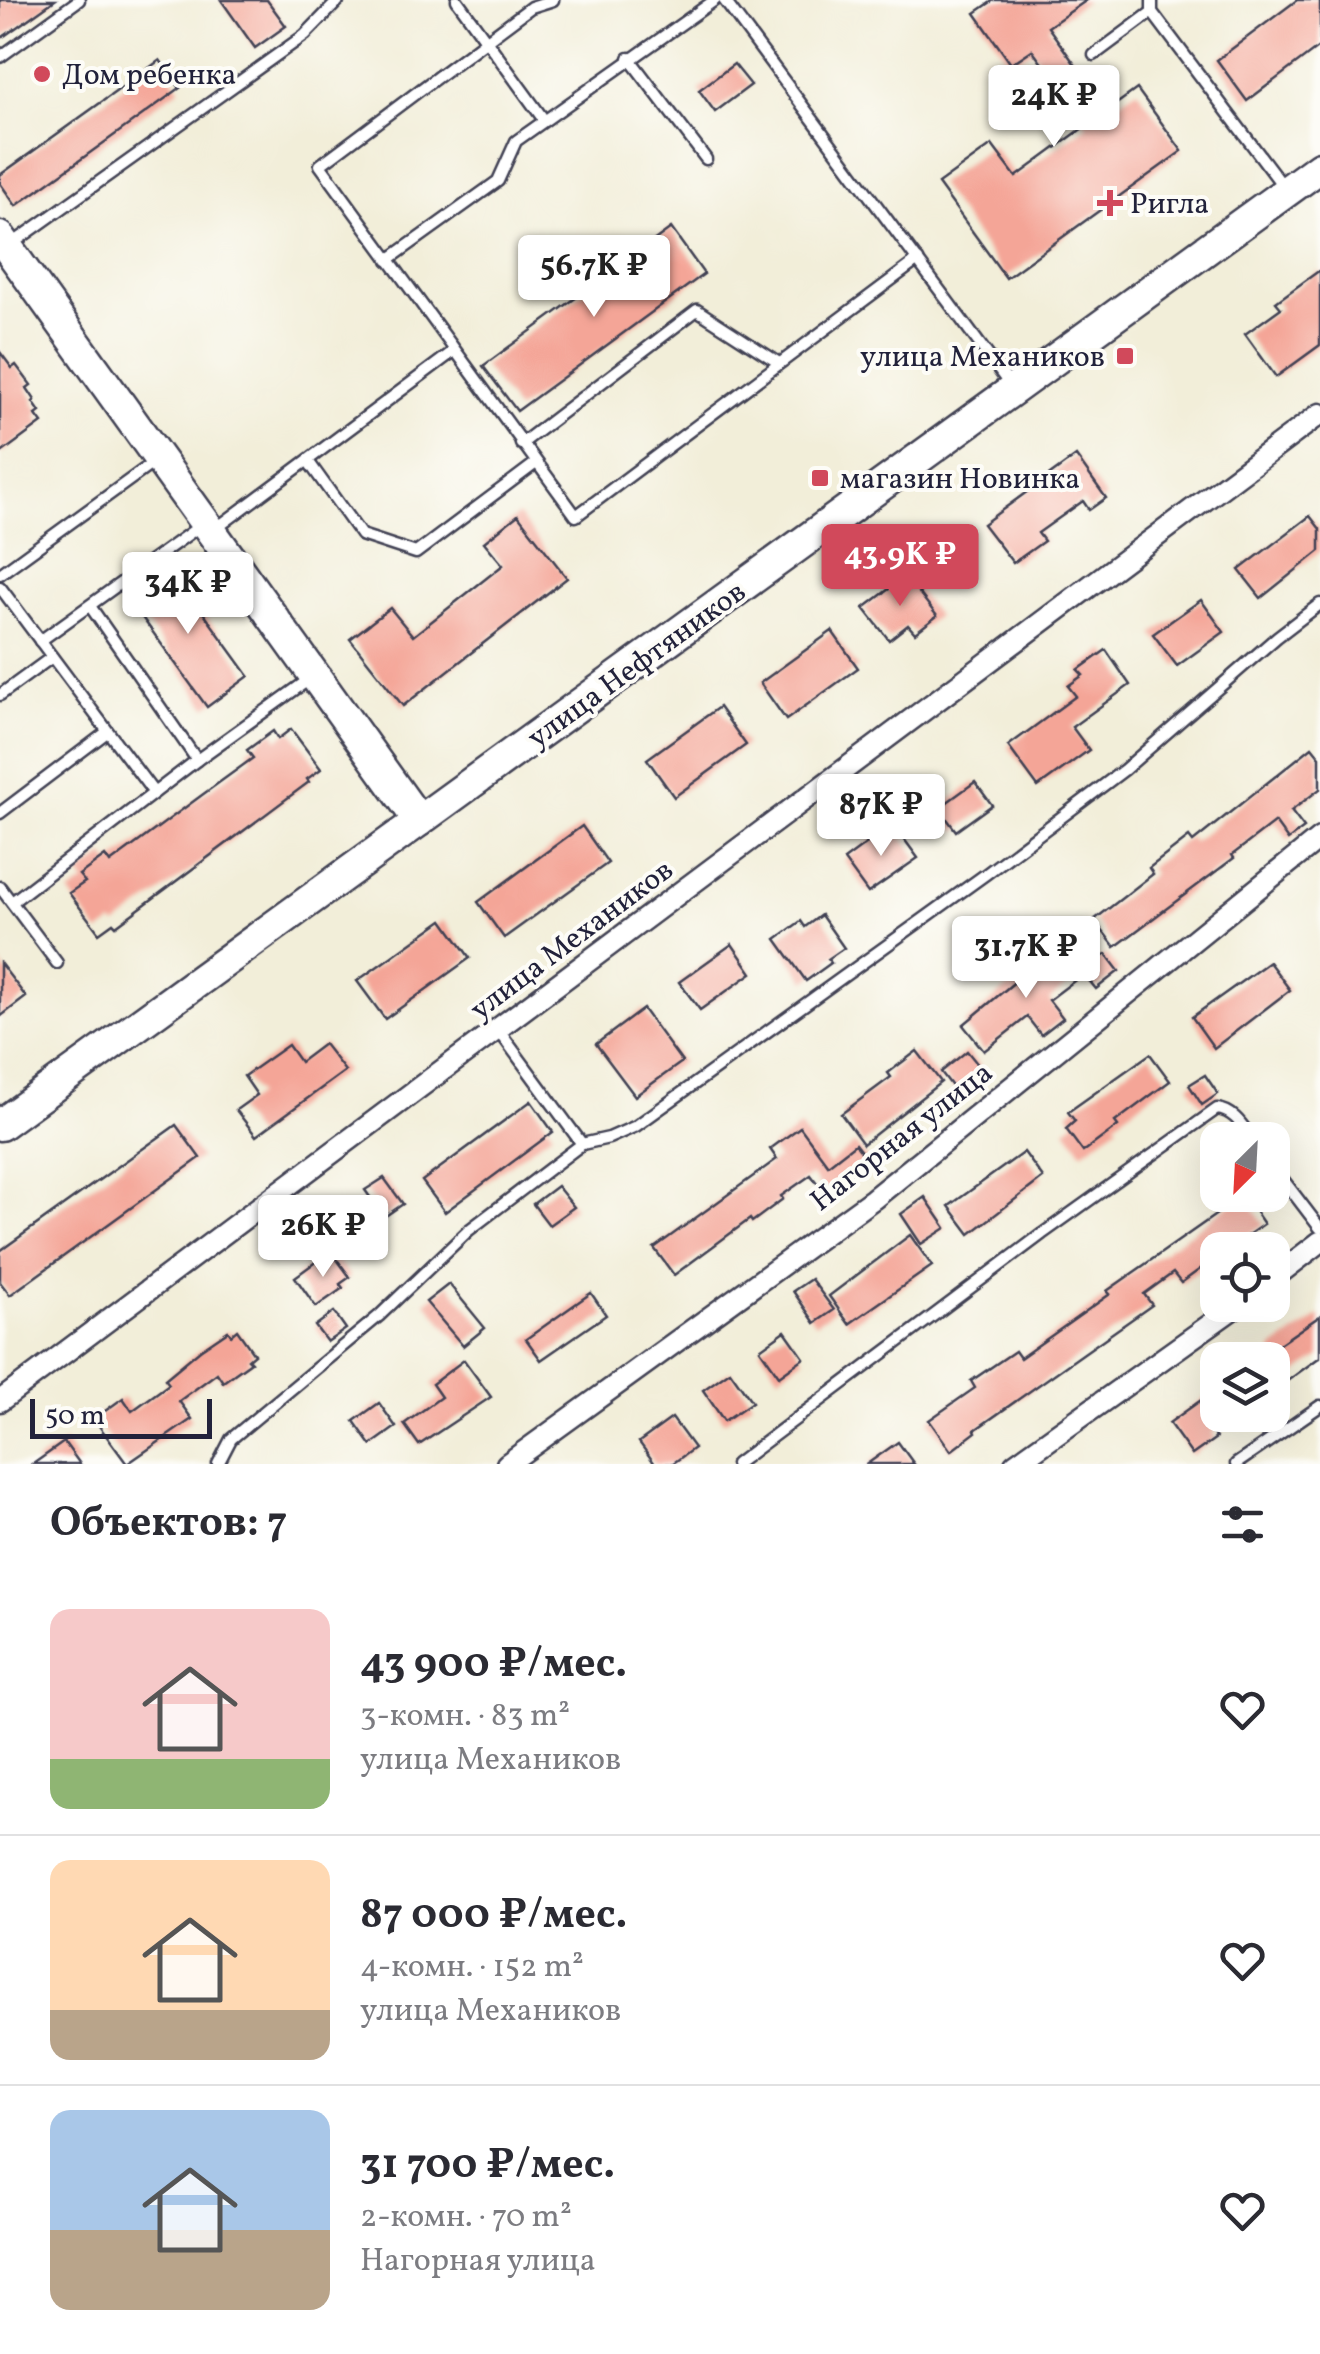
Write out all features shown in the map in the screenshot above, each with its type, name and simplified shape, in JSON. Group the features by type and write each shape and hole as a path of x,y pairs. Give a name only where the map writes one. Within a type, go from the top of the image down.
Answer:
{"main road":[{"name":"улица Нефтяников","path":"0,1125 1320,167"},
{"path":"4,242 419,821"}],"street":[{"name":"улица Механиков","path":"0,1401 1320,414"},
{"name":"Нагорная улица","path":"507,1464 873,1199 1320,838"},
{"path":"1290,1265 1320,1242"},
{"path":"1015,1464 1214,1322"}],"lane":[{"path":"0,57 79,0"},
{"path":"4,242 305,35 326,4 339,0"},
{"path":"458,0 544,120"},
{"path":"553,0 531,7 320,165 576,516 918,260"},
{"path":"388,260 498,181 516,141 715,0"},
{"path":"724,0 1013,390"},
{"path":"1094,55 1152,6 1287,191"},
{"path":"629,58 706,158"},
{"path":"521,444 697,310 779,364"},
{"path":"40,641 308,460 454,351"},
{"path":"0,574 159,458"},
{"path":"308,460 362,535 416,553 536,463"},
{"path":"0,587 154,793"},
{"path":"218,1464 231,1439 379,1316 469,1230 582,1144 610,1138 636,1126 986,874 1124,770 1277,636 1320,604"},
{"path":"90,606 197,760"},
{"path":"0,695 52,657"},
{"path":"12,902 314,675"},
{"path":"0,813 107,732"},
{"path":"0,887 57,963"},
{"path":"499,1030 582,1144"},
{"path":"1200,1122 1217,1110 1226,1110 1239,1122"},
{"path":"736,1464 1042,1234 1200,1122"},
{"path":"1290,1189 1320,1228"},
{"path":"1236,1464 1320,1406"}],"building":[{"path":"0,0 55,0 0,39"},
{"path":"221,0 267,0 286,26 255,48"},
{"path":"994,0 1087,0 1048,27 1108,110 1137,89 1182,151 1006,278 938,184 992,145 1016,177 1087,125 1032,50 1011,64 975,13"},
{"path":"1297,0 1320,0 1320,46 1247,101 1217,60"},
{"path":"160,60 180,88 16,206 0,183 0,175"},
{"path":"734,64 751,85 715,112 699,90"},
{"path":"671,228 704,274 517,411 483,366"},
{"path":"1320,270 1320,345 1276,377 1245,334 1281,308 1276,302"},
{"path":"0,352 31,385 27,388 42,423 0,454"},
{"path":"1076,456 1106,498 1089,510 1083,501 1038,533 1044,541 1013,563 983,524"},
{"path":"518,515 567,578 403,706 350,639 390,608 413,636 503,565 484,542"},
{"path":"1310,516 1320,529 1320,551 1261,598 1239,570"},
{"path":"170,567 249,676 207,707 128,598"},
{"path":"906,576 937,616 915,633 908,625 889,640 864,608"},
{"path":"1201,600 1224,632 1177,666 1153,634"},
{"path":"832,631 858,668 786,720 760,683"},
{"path":"1106,650 1130,685 1072,727 1089,750 1038,787 1008,746 1076,696 1068,686 1083,675 1078,670"},
{"path":"719,707 746,745 674,797 647,759"},
{"path":"291,729 321,769 307,779 309,782 116,926 113,923 99,933 69,893 85,882 79,875 105,856 110,863 253,758 247,750 273,731 278,739"},
{"path":"1312,747 1320,757 1320,789 1291,811 1304,828 1288,840 1275,822 1232,855 1234,858 1115,947 1094,920 1153,874 1149,868 1189,837 1193,842"},
{"path":"975,782 992,805 956,831 939,808"},
{"path":"893,824 918,858 868,893 844,860"},
{"path":"582,826 608,863 504,938 478,902"},
{"path":"821,915 844,948 806,981 776,939 801,921 805,927"},
{"path":"443,920 470,958 385,1019 357,981"},
{"path":"732,944 752,973 700,1010 679,982"},
{"path":"1059,945 1082,975 1049,1000 1063,1018 1041,1035 1027,1017 984,1051 963,1025"},
{"path":"1106,954 1119,971 1096,989 1082,972"},
{"path":"1269,962 1290,990 1214,1048 1192,1017"},
{"path":"0,963 26,997 0,1017"},
{"path":"643,1009 682,1062 635,1096 596,1044"},
{"path":"324,1044 345,1071 256,1136 236,1110 257,1095 244,1076 288,1045 300,1062"},
{"path":"917,1051 941,1082 863,1144 841,1114 891,1077 888,1073"},
{"path":"967,1051 988,1077 961,1098 941,1072"},
{"path":"1150,1054 1170,1081 1115,1122 1118,1126 1083,1152 1066,1129 1075,1121 1068,1112"},
{"path":"1205,1075 1218,1094 1202,1105 1189,1085"},
{"path":"531,1101 553,1132 445,1212 422,1181"},
{"path":"176,1125 200,1158 10,1295 0,1282 0,1251"},
{"path":"800,1127 828,1165 855,1144 870,1163 826,1195 811,1175 752,1222 750,1219 674,1275 654,1248 777,1159 770,1149"},
{"path":"1024,1152 1043,1178 970,1234 949,1206"},
{"path":"384,1178 403,1204 384,1217 365,1190"},
{"path":"557,1186 574,1207 549,1225 533,1204"},
{"path":"925,1197 946,1228 921,1244 901,1214"},
{"path":"1220,1212 1256,1212 1264,1224 1252,1232 1200,1232 1200,1269 1181,1283 1173,1273 1144,1294 1152,1305 951,1451 929,1420 975,1388 971,1381 1015,1351 1020,1358 1110,1294 1107,1291"},
{"path":"910,1235 932,1266 849,1324 829,1296"},
{"path":"333,1254 350,1277 340,1284 343,1288 316,1307 295,1277"},
{"path":"811,1279 834,1310 815,1323 793,1291"},
{"path":"449,1284 485,1328 463,1346 426,1302"},
{"path":"591,1293 606,1315 541,1360 526,1339"},
{"path":"334,1312 346,1329 327,1342 315,1326"},
{"path":"1320,1316 1320,1357 1290,1379 1290,1342 1282,1342"},
{"path":"237,1330 254,1354 248,1359 251,1362 223,1382 217,1373 179,1401 192,1419 127,1464 94,1419 123,1398 132,1411 169,1384 165,1379 200,1350 228,1331 231,1335"},
{"path":"785,1331 804,1358 779,1376 760,1349"},
{"path":"464,1360 491,1397 419,1445 404,1424 441,1397 432,1384"},
{"path":"730,1371 752,1402 724,1421 703,1390"},
{"path":"1200,1401 1200,1432 1214,1432 1216,1438 1192,1455 1169,1423"},
{"path":"379,1403 396,1427 371,1445 354,1421"},
{"path":"672,1418 694,1448 672,1464 655,1464 639,1442"},
{"path":"64,1442 80,1464 33,1464"},
{"path":"898,1442 914,1464 867,1464"}],"place":[{"name":"Дом ребенка","path":"42,74"},
{"name":"Ригла","path":"1110,203"},
{"name":"улица Механиков","path":"1125,356"},
{"name":"магазин Новинка","path":"820,478"}]}
